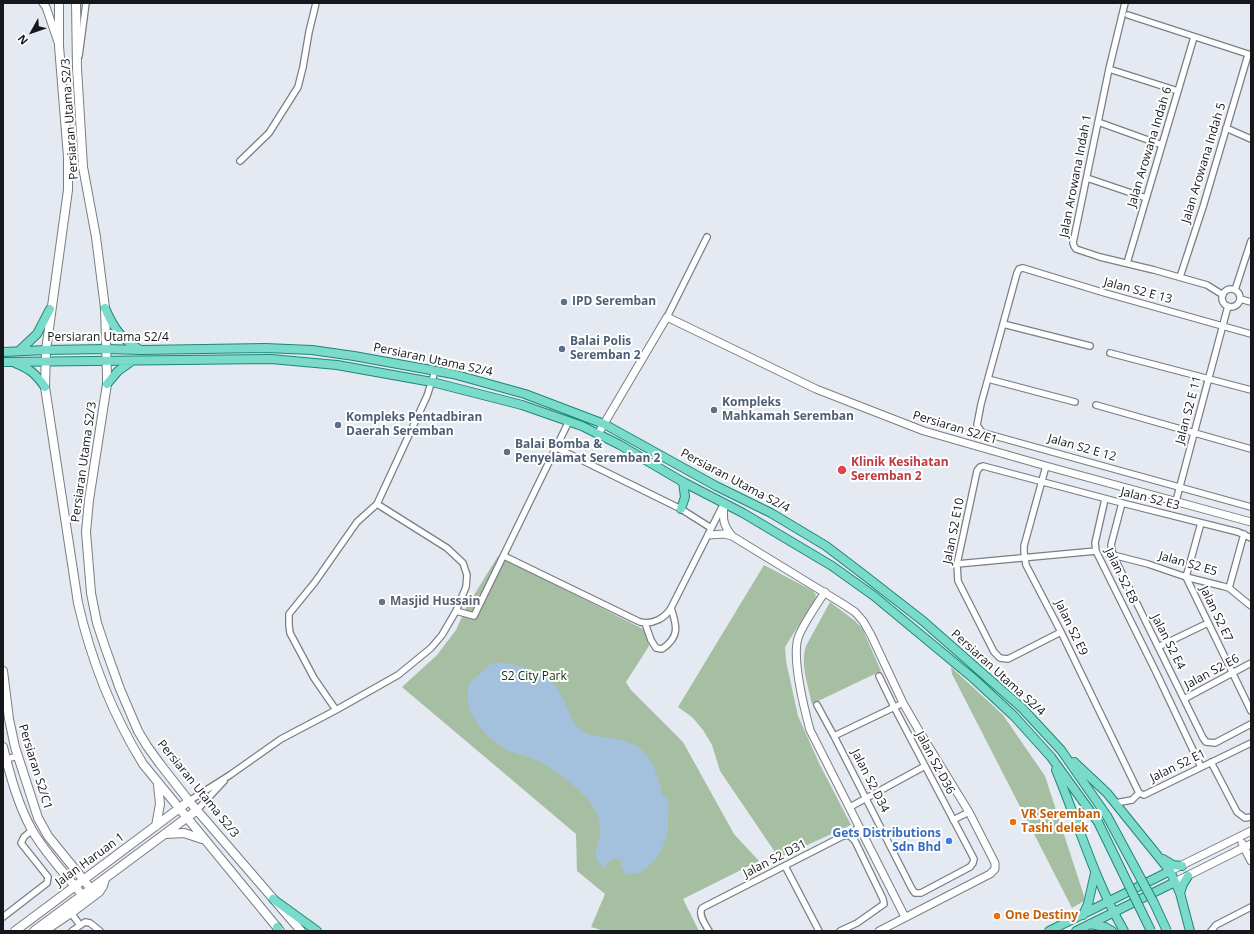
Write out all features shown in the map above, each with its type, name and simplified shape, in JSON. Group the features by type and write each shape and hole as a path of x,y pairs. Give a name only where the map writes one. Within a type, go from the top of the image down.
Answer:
{"main road":[{"name":"Persiaran Utama S2/3","path":"59,3 59,46 68,157 68,190 65,219 50,309 45,361 45,387 78,603 83,626 106,693 127,738 143,764 279,930"},
{"name":"Persiaran Utama S2/3","path":"76,3 77,68 83,167 96,237 105,308 107,361 107,384 87,515 87,553 91,593 97,623 120,689 138,731 147,746 189,801 301,931"},
{"path":"105,308 111,323 119,334 129,344 141,350"},
{"path":"19,351 37,334 50,309"},
{"name":"Persiaran Utama S2/4","path":"3,352 106,349 141,350 265,348 312,350 435,371 525,394 604,424 716,486 771,513 826,546 923,621 1022,708 1061,750 1107,816 1154,903 1167,931"},
{"name":"Persiaran Utama S2/4","path":"3,362 271,359 337,365 432,382 522,405 569,421 598,434 743,514 832,566 874,596 974,678 1014,716 1052,757 1098,822 1151,931"},
{"path":"107,384 118,371 132,361"},
{"path":"12,362 29,369 45,387"},
{"path":"522,405 525,394"},
{"path":"681,509 685,497 683,482"},
{"path":"716,486 723,497 724,504"},
{"name":"Persiaran S2/C1","path":"3,671 9,720 15,747 38,818 48,836 91,890"},
{"path":"3,748 5,759 25,815 32,830 83,896"},
{"path":"1061,750 1107,793 1170,871 1180,893 1190,931"},
{"path":"1052,757 1095,873 1108,903 1124,931"},
{"path":"156,826 160,804 158,784"},
{"name":"Jalan Haruan 1","path":"15,931 189,801"},
{"path":"34,931 197,810"},
{"path":"165,835 184,833 204,840"},
{"path":"1159,856 1173,865 1182,866"},
{"path":"1050,931 1170,871"},
{"path":"1084,915 1095,873"},
{"path":"1180,893 1188,876"},
{"path":"44,931 72,913 99,892 105,879"},
{"path":"1076,931 1176,882"},
{"path":"273,899 316,931"},
{"path":"1090,924 1105,927 1112,931"}],"street":[{"path":"43,3 46,7 59,46"},
{"path":"77,68 86,3"},
{"path":"240,161 269,133 298,87 304,67 309,32 316,3"},
{"name":"Jalan Arowana Indah 1","path":"1125,3 1109,69 1073,243 1074,246 1076,249 1100,257 1207,285 1223,295"},
{"path":"1128,15 1250,55"},
{"name":"Jalan Arowana Indah 6","path":"1126,263 1194,37"},
{"name":"Jalan Arowana Indah 5","path":"1180,277 1250,55"},
{"path":"1109,69 1178,91"},
{"path":"1098,122 1162,145"},
{"path":"1226,128 1251,139"},
{"path":"1087,178 1146,198"},
{"path":"598,434 667,316 707,237"},
{"path":"1235,290 1251,241"},
{"name":"Jalan S2 E 13","path":"1003,324 1017,273 1023,268 1105,293 1251,334"},
{"path":"1226,290 1235,290 1239,294 1240,299 1235,306 1228,306 1223,301 1223,295 1226,290"},
{"path":"1240,299 1251,302"},
{"name":"Jalan S2 E 11","path":"1176,501 1228,306"},
{"name":"Persiaran S2/E1","path":"667,316 816,390 924,431 1251,522"},
{"path":"1075,402 988,379 1003,324 1090,346"},
{"path":"1110,353 1251,390"},
{"path":"336,710 314,678 290,633 289,614 315,582 357,522 377,504 427,396 435,371"},
{"name":"Jalan S2 E 12","path":"988,379 977,425 984,433 1180,486 1251,507"},
{"path":"1096,405 1251,449"},
{"path":"456,611 474,616 569,421"},
{"path":"556,448 681,509 712,528"},
{"name":"Jalan S2 E10","path":"1042,481 983,466 980,467 977,471 957,564 958,581 994,652 1000,658 1008,659 1061,632"},
{"path":"1024,559 1024,546 1046,466"},
{"name":"Jalan S2 E3","path":"1042,481 1105,499 1244,534 1251,538"},
{"name":"Jalan S2 E8","path":"1105,499 1095,543 1096,551 1201,767"},
{"name":"Jalan S2 E4","path":"1122,503 1110,545 1113,555 1203,738 1211,743 1251,724"},
{"path":"189,801 230,775 281,739 398,675 431,648 442,635 456,611 466,587 467,575 463,563 447,548 377,504"},
{"path":"504,556 640,622 645,623 656,621 667,615 724,504"},
{"path":"724,504 723,521 732,536"},
{"name":"Jalan S2 E7","path":"1202,523 1186,577 1251,711"},
{"path":"709,535 724,534 732,536 825,592 855,612 863,621 903,704 969,812 995,863 995,868 990,874 879,931"},
{"path":"1229,588 1244,534"},
{"path":"957,564 1024,559 1096,551"},
{"name":"Jalan S2 E5","path":"1113,555 1148,564 1186,577 1216,583 1229,588 1251,606"},
{"name":"Jalan S2 E9","path":"1024,559 1139,793"},
{"path":"825,592 798,636 796,648 796,658 805,713 810,730 905,917"},
{"path":"645,623 651,640 656,648 662,649 669,644 675,634 677,623 671,608"},
{"path":"1158,647 1208,623"},
{"name":"Jalan S2 E6","path":"1184,699 1251,663"},
{"name":"Jalan S2 D36","path":"879,676 974,859"},
{"path":"834,736 903,704"},
{"name":"Jalan S2 D34","path":"817,705 915,893 921,893 970,866 974,859"},
{"name":"Jalan S2 E1","path":"1115,803 1132,800 1139,793 1144,795 1251,743"},
{"path":"3,748 15,747"},
{"path":"5,759 18,756"},
{"path":"1211,762 1237,812 1245,818 1251,818"},
{"path":"850,807 925,766"},
{"path":"197,810 230,775"},
{"path":"954,820 969,812"},
{"name":"Jalan S2 D31","path":"709,931 700,914 702,908 843,836 849,835 859,827"},
{"path":"3,917 47,883 48,877 22,842 24,837 32,830"},
{"path":"1170,871 1251,832"},
{"path":"840,931 857,923 884,904 855,841 849,835"},
{"path":"1239,837 1248,846 1251,861"},
{"path":"1176,882 1248,846"},
{"path":"785,866 818,931"},
{"path":"1211,931 1216,924 1251,907"},
{"path":"72,913 80,925"},
{"path":"72,931 85,922 90,923 100,931"}],"green space":[{"name":"S2 City Park","path":"498,556 645,630 649,646 626,682 631,690 683,742 734,834 759,861 683,899 699,931 604,931 591,927 605,894 577,871 576,834 402,687 437,655 456,630 466,608"},
{"path":"764,565 813,591 816,595 785,647 786,661 798,716 820,765 851,825 779,858 720,771 712,745 703,730 692,717 678,707"},
{"path":"830,602 862,628 881,671 812,704 805,675 804,653 806,646"},
{"path":"951,667 1003,715 1045,776 1084,896 1084,901 1072,908 952,674"}],"water":[{"path":"499,663 512,664 528,668 548,679 555,685 575,724 584,732 595,736 624,741 642,750 648,756 653,764 663,796 666,796 667,798 669,808 667,815 668,830 666,839 659,854 648,867 638,873 626,874 621,867 622,862 616,858 608,862 604,869 599,863 596,854 600,836 600,826 594,808 586,797 566,779 544,764 535,759 509,751 502,747 480,727 474,719 468,702 469,685 473,679 489,665"}],"place":[{"name":"IPD Seremban","path":"564,302"},
{"name":"Balai Polis Seremban 2","path":"562,349"},
{"name":"Kompleks Mahkamah Seremban","path":"714,410"},
{"name":"Kompleks Pentadbiran Daerah Seremban","path":"338,425"},
{"name":"Balai Bomba & Penyelamat Seremban 2","path":"507,452"},
{"name":"Klinik Kesihatan Seremban 2","path":"842,470"},
{"name":"Masjid Hussain","path":"382,602"},
{"name":"VR Seremban Tashi delek","path":"1013,822"},
{"name":"Gets Distributions Sdn Bhd","path":"949,841"},
{"name":"One Destiny","path":"997,916"}]}
